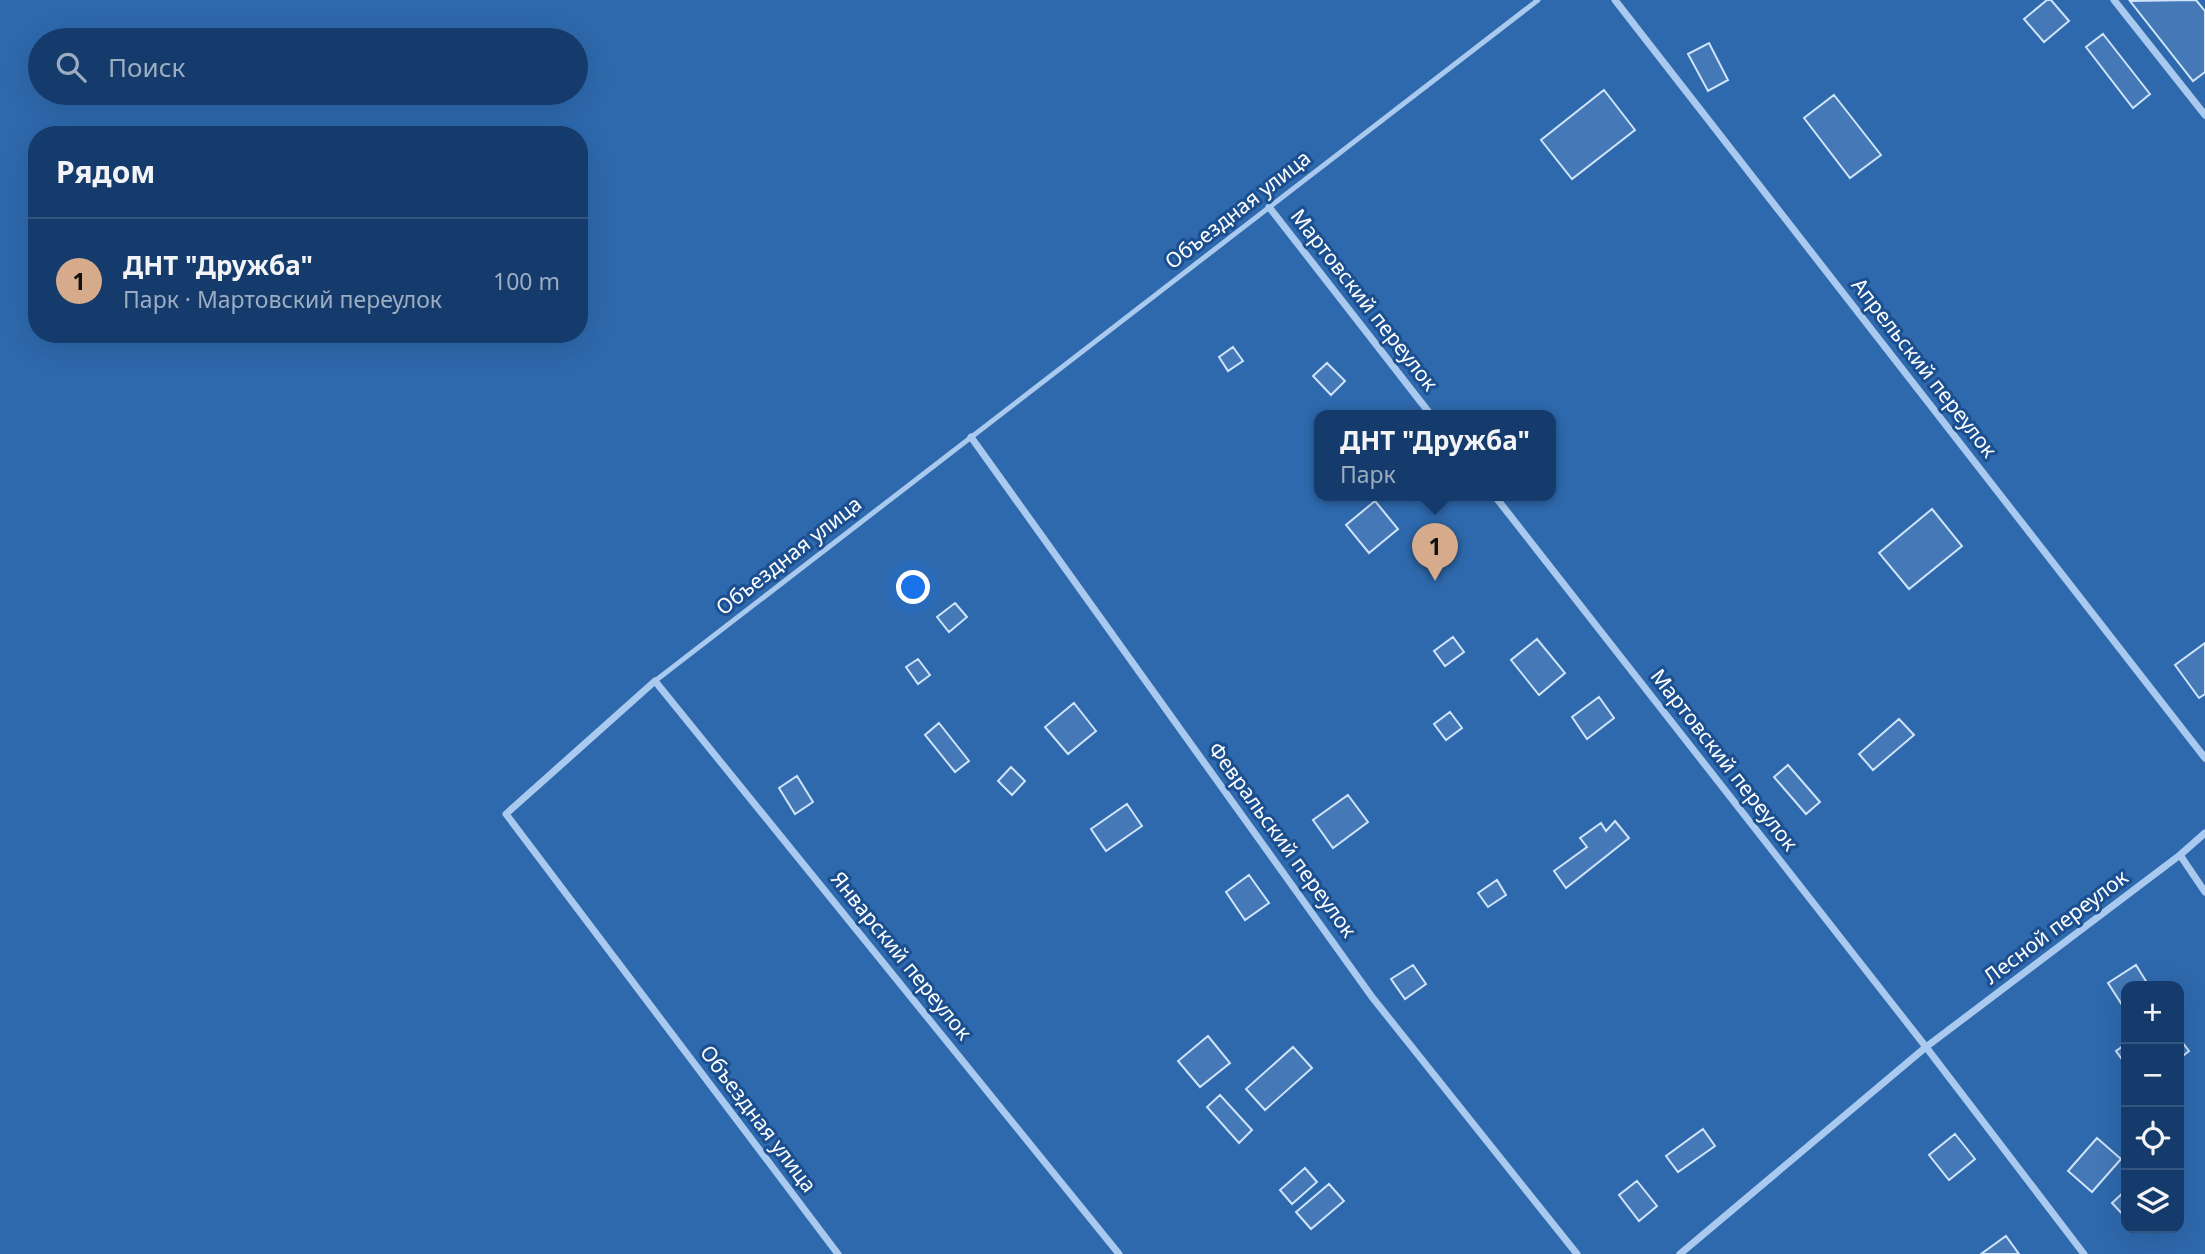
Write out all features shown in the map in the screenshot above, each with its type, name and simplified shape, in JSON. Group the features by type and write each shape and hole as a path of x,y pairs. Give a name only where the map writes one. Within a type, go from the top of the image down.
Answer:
{"street":[{"name":"Апрельский переулок","path":"1615,0 2205,758"},
{"path":"2114,0 2205,115"},
{"name":"Мартовский переулок","path":"1269,207 1427,410"},
{"name":"Февральский переулок","path":"971,437 1372,997 1577,1254"},
{"name":"Мартовский переулок","path":"1499,501 1926,1047"},
{"name":"Объездная улица","path":"655,681 506,814 838,1254"},
{"name":"Январский переулок","path":"655,681 1119,1254"},
{"name":"Лесной переулок","path":"1680,1254 1926,1047 2180,855 2205,833"},
{"path":"2180,855 2205,892"},
{"path":"1926,1047 2084,1254"}],"lane":[{"name":"Объездная улица","path":"655,681 1538,0"}],"shaded area":[{"path":"0,0 2205,0 2205,1254 0,1254"}],"building":[{"path":"2047,0 2051,0 2069,21 2044,42 2024,19"},
{"path":"2196,0 2205,11 2205,72 2193,81 2130,1"},
{"path":"2103,34 2150,94 2133,108 2086,47"},
{"path":"1709,43 1728,80 1708,91 1688,54"},
{"path":"1604,90 1635,130 1572,179 1541,140"},
{"path":"1834,95 1881,155 1850,178 1804,118"},
{"path":"1233,347 1243,361 1228,371 1219,357"},
{"path":"1327,363 1345,381 1331,395 1313,376"},
{"path":"1375,501 1398,529 1369,553 1346,525"},
{"path":"1932,509 1962,546 1909,589 1879,553"},
{"path":"955,603 967,617 949,632 937,617"},
{"path":"1453,637 1464,652 1445,666 1434,651"},
{"path":"1537,639 1565,673 1539,695 1511,660"},
{"path":"2205,643 2205,694 2199,698 2175,665"},
{"path":"918,659 930,675 918,684 906,667"},
{"path":"1599,697 1614,718 1587,739 1572,717"},
{"path":"1074,703 1096,731 1068,754 1045,727"},
{"path":"1450,712 1462,728 1446,740 1434,724"},
{"path":"1899,719 1914,735 1873,770 1859,754"},
{"path":"939,723 969,761 955,772 925,735"},
{"path":"1788,765 1820,802 1806,814 1774,777"},
{"path":"1011,767 1025,781 1012,795 998,781"},
{"path":"797,776 813,802 795,814 779,788"},
{"path":"1348,795 1368,822 1333,848 1313,820"},
{"path":"1127,804 1142,826 1106,851 1091,829"},
{"path":"1615,821 1629,838 1566,888 1554,871 1587,847 1580,838 1601,823 1606,831"},
{"path":"1249,875 1269,903 1245,920 1226,892"},
{"path":"1497,880 1506,895 1488,907 1478,893"},
{"path":"1413,965 1426,984 1405,999 1391,979"},
{"path":"2136,965 2146,981 2121,981 2121,1003 2108,983"},
{"path":"1208,1036 1230,1063 1200,1087 1178,1061"},
{"path":"1293,1047 1312,1068 1265,1110 1246,1089"},
{"path":"1220,1095 1252,1130 1239,1143 1207,1107"},
{"path":"1703,1129 1715,1146 1678,1172 1666,1156"},
{"path":"1955,1134 1975,1159 1949,1180 1929,1155"},
{"path":"2097,1138 2121,1159 2092,1192 2068,1171"},
{"path":"1305,1168 1317,1182 1292,1204 1280,1190"},
{"path":"1637,1181 1657,1206 1639,1221 1619,1195"},
{"path":"1329,1184 1344,1201 1311,1229 1296,1212"},
{"path":"2121,1195 2121,1213 2112,1203"},
{"path":"2006,1236 2019,1254 1981,1254"}],"place":[{"name":"ДНТ \"Дружба\"","path":"1435,581"}]}
